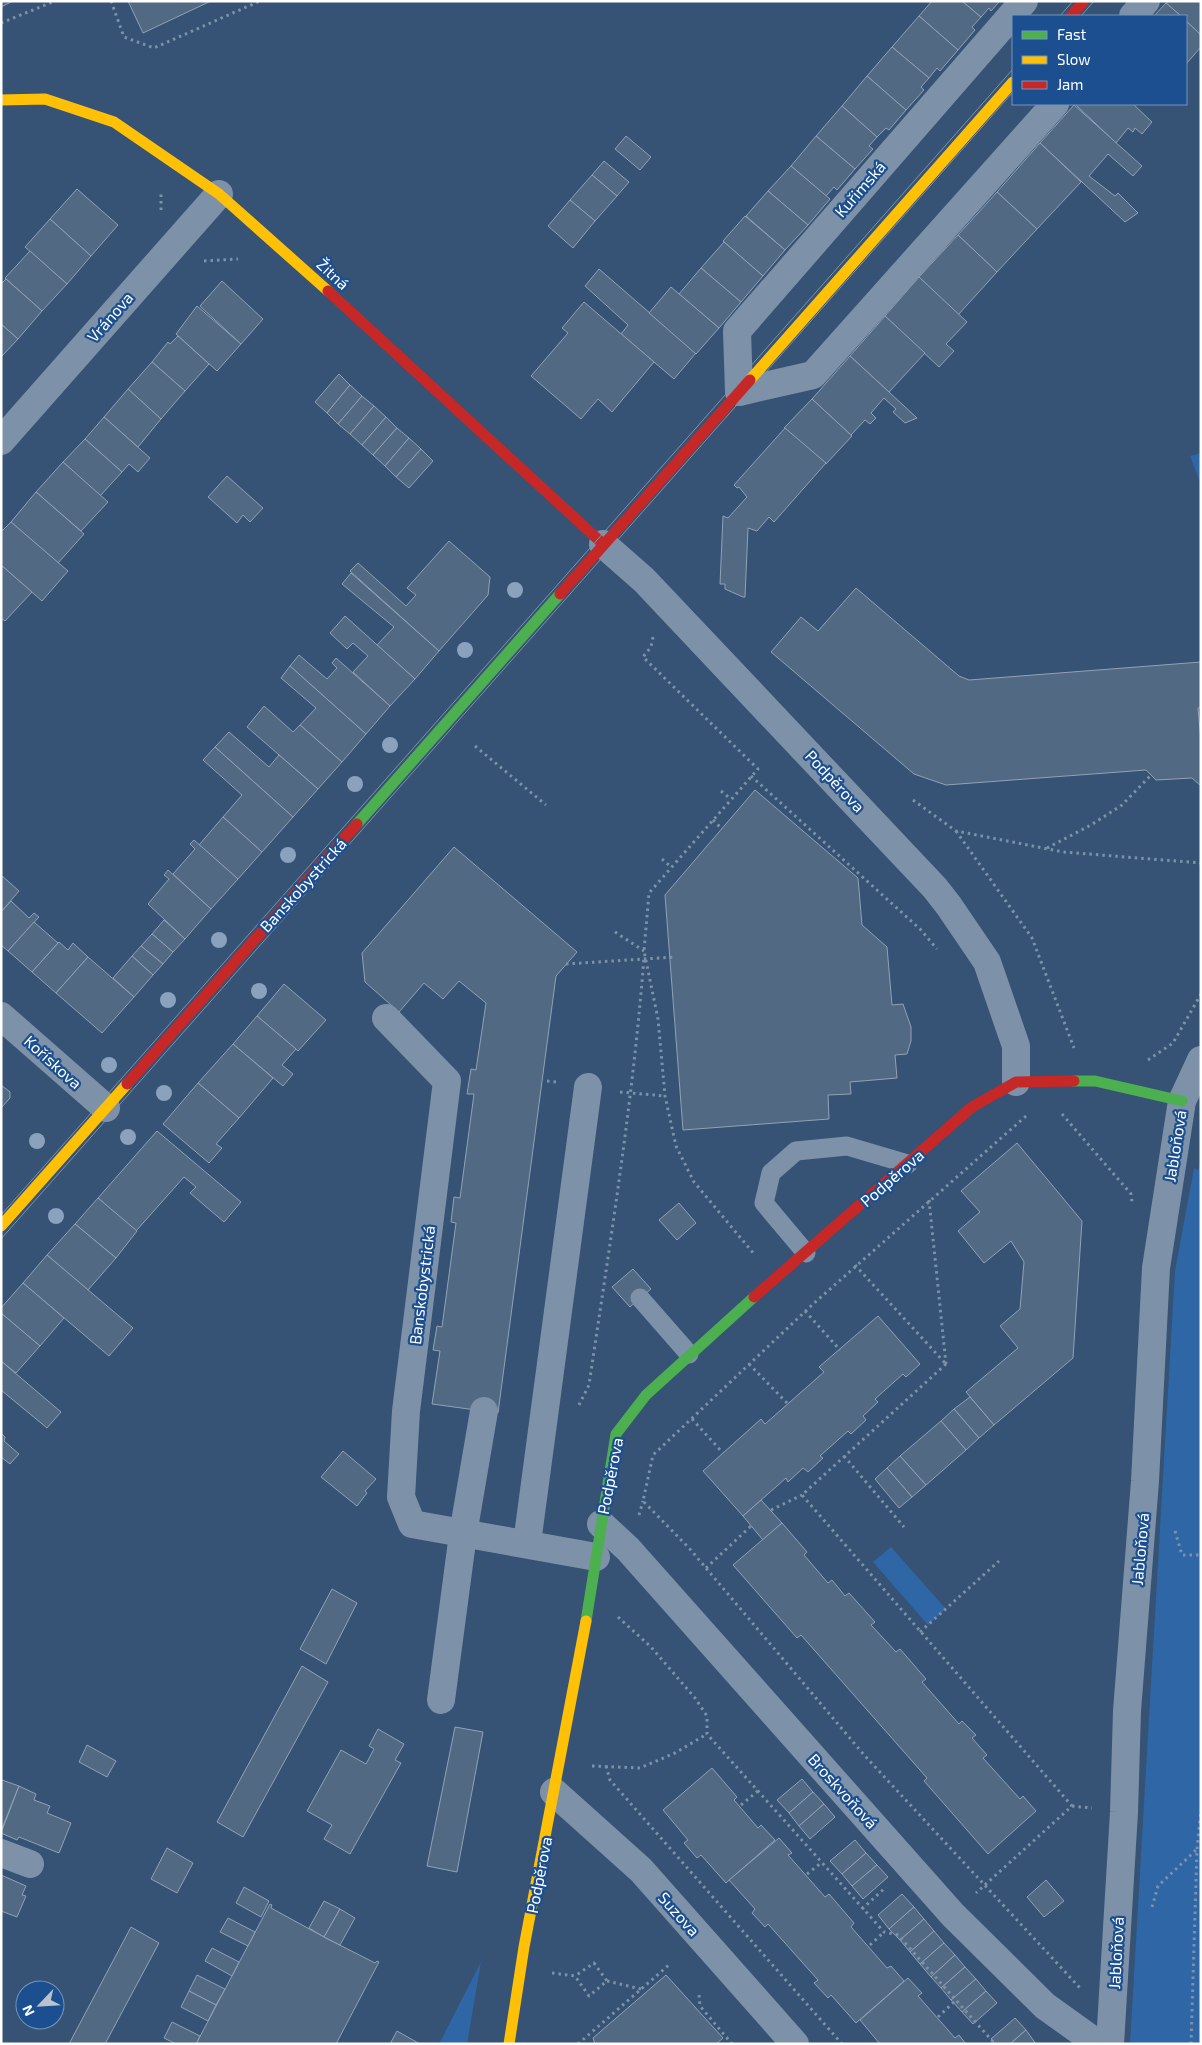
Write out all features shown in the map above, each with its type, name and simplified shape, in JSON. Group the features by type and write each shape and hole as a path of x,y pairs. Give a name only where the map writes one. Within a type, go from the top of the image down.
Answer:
{"street":[{"name":"Kuřimská","path":"739,392 737,331 1024,1"},
{"path":"1072,15 1084,1"},
{"path":"1134,15 1146,1"},
{"path":"603,544 1012,83"},
{"name":"Žitná","path":"1,100 45,99 114,122 219,194 281,248 603,544"},
{"path":"739,392 813,375 1054,105"},
{"name":"Vránova","path":"1,441 219,194"},
{"name":"Podpěrova","path":"603,544 644,580 935,888 987,962 1016,1046 1016,1082"},
{"name":"Banskobystrická","path":"1,1226 603,544"},
{"name":"Kořískova","path":"1,1016 106,1108"},
{"name":"Banskobystrická","path":"386,1018 448,1081 406,1411 401,1497 412,1524 463,1534 527,1543 596,1557"},
{"name":"Jabloňová","path":"1110,2044 1124,1812 1127,1711 1145,1481 1156,1268 1182,1101 1201,1060"},
{"name":"Podpěrova","path":"509,2044 524,1947 557,1779 616,1434 646,1396 689,1354 972,1107 1016,1082 1095,1081 1182,1101"},
{"path":"527,1543 588,1087"},
{"path":"441,1700 463,1534 484,1411"},
{"name":"Broskvoňová","path":"601,1524 628,1549 953,1915 1045,2006 1098,2044"},
{"name":"Suzova","path":"557,1779 795,2044"},
{"path":"1,1853 30,1864"}],"lane":[{"path":"806,1253 764,1203 771,1174 796,1151 847,1146 908,1164"},
{"path":"640,1298 689,1354"}],"path":[{"path":"1,23 55,1"},
{"path":"111,1 124,37 154,48 260,1"},
{"path":"160,214 161,186"},
{"path":"577,1409 589,1385 618,1184 639,1018 648,893 758,769 643,657 651,648 654,639 652,634"},
{"path":"475,746 546,805"},
{"path":"1046,848 1090,825 1122,805 1151,775"},
{"path":"751,776 920,928 938,951"},
{"path":"721,791 731,799"},
{"path":"913,800 956,831 1032,938 1071,1045 1076,1051"},
{"path":"713,820 722,829"},
{"path":"956,831 1046,848 1201,863"},
{"path":"662,859 671,867"},
{"path":"615,932 644,951 658,1019 664,1096 676,1146 694,1182 760,1260"},
{"path":"566,964 675,957"},
{"path":"1140,1060 1149,1060 1173,1042 1201,994"},
{"path":"629,1093 664,1096"},
{"path":"1059,1111 1131,1194 1132,1203"},
{"path":"1030,1112 805,1311 653,1455 643,1501 706,1568 865,1756 1081,1989 1082,1979"},
{"path":"929,1200 946,1364"},
{"path":"856,1265 946,1364"},
{"path":"805,1311 840,1350"},
{"path":"749,1364 788,1404"},
{"path":"771,1510 802,1495 946,1364"},
{"path":"692,1418 723,1453"},
{"path":"844,1456 904,1527"},
{"path":"802,1495 1072,1806 953,1915"},
{"path":"706,1568 750,1526"},
{"path":"920,1632 999,1561"},
{"path":"590,1593 651,1647 695,1698 707,1716 707,1734 884,1932 898,1936 995,2044"},
{"path":"557,1779 606,1766 640,1768 675,1754 707,1734"},
{"path":"606,1766 610,1780 842,2044"},
{"path":"741,1805 759,1790"},
{"path":"1191,2044 1197,1850 1201,1810"},
{"path":"1151,1912 1158,1886 1197,1850"},
{"path":"807,1874 821,1863"},
{"path":"870,1944 884,1932"},
{"path":"608,1982 589,1996 575,1976 594,1963 608,1982 642,1989"},
{"path":"578,2044 670,1964"},
{"path":"699,1995 700,2006 732,2044"},
{"path":"938,2017 956,2000"}],"shaded area":[{"path":"1201,453 1201,485 1190,456"},
{"path":"1201,1158 1201,2044 1130,2044 1175,1271 1194,1168 1198,1170"},
{"path":"891,1547 946,1609 928,1625 873,1562"},
{"path":"481,1962 467,2044 439,2044"}],"building":[{"path":"1,1 13,1 1,7"},
{"path":"128,1 211,1 143,33"},
{"path":"932,1 962,1 981,17 972,27 975,30 958,50 919,16"},
{"path":"962,1 1000,1 991,11 989,8 981,17"},
{"path":"1167,1 1201,1 1201,35 1187,22 1187,15 1180,15 1166,3"},
{"path":"1166,3 1180,15 1155,15"},
{"path":"919,16 958,50 940,71 937,68 929,78 892,47"},
{"path":"1187,22 1201,35 1201,47 1187,63"},
{"path":"892,47 929,78 921,87 924,90 906,110 867,76"},
{"path":"867,76 906,110 889,130 886,128 877,137 842,106"},
{"path":"1074,105 1142,166 1133,176 1108,154 1089,176 1115,196 1118,193 1138,213 1125,222 1040,143"},
{"path":"1076,105 1134,105 1152,122 1142,134 1135,128 1133,132 1128,128 1116,143"},
{"path":"842,106 877,137 869,146 873,149 855,169 816,136"},
{"path":"626,136 651,157 640,170 615,149"},
{"path":"816,136 855,169 837,190 834,187 826,196 791,166"},
{"path":"1040,143 1081,182 1037,229 997,192"},
{"path":"604,161 629,182 617,196 592,175"},
{"path":"791,166 830,199 808,225 768,191"},
{"path":"592,175 617,196 595,221 570,200"},
{"path":"77,189 118,225 91,256 50,219"},
{"path":"768,191 808,225 785,250 746,216"},
{"path":"997,192 1037,229 997,272 958,235"},
{"path":"570,200 595,221 573,248 548,226"},
{"path":"745,216 785,250 763,276 723,241"},
{"path":"50,219 91,256 67,284 25,247"},
{"path":"958,235 997,272 958,315 919,277"},
{"path":"724,242 763,276 741,302 701,268"},
{"path":"30,251 67,284 42,311 5,278"},
{"path":"701,268 741,302 719,328 679,294"},
{"path":"599,269 696,353 674,379 621,334 628,325 585,286"},
{"path":"919,277 967,322 946,344 954,351 939,367 885,316"},
{"path":"6,279 42,311 18,339 1,324 1,284"},
{"path":"222,281 263,319 241,344 200,306"},
{"path":"671,287 719,328 696,354 649,313"},
{"path":"584,302 654,362 612,412 598,399 581,419 531,376 568,333 562,328"},
{"path":"197,306 241,344 217,371 176,334"},
{"path":"885,316 925,353 889,392 850,356"},
{"path":"1,324 18,339 1,357"},
{"path":"178,336 209,364 185,391 152,362 168,342 170,344"},
{"path":"850,356 917,418 905,423 893,412 896,409 884,398 871,413 876,418 870,424 865,420 851,435 812,399"},
{"path":"152,362 185,391 161,419 128,389"},
{"path":"339,374 350,385 327,413 315,402"},
{"path":"350,385 362,396 338,424 327,413"},
{"path":"128,389 161,419 138,447 104,417"},
{"path":"362,396 374,406 350,434 338,424"},
{"path":"812,399 852,436 826,464 784,428"},
{"path":"374,406 386,417 362,445 350,434"},
{"path":"104,417 150,458 138,472 129,464 122,472 85,439"},
{"path":"386,417 397,428 373,455 362,445"},
{"path":"397,428 409,438 385,466 373,455"},
{"path":"785,428 826,463 774,522 769,517 757,531 748,528 745,597 743,597 725,589 725,584 720,584 723,516 728,518 747,497 739,487 737,488 734,485"},
{"path":"409,438 421,449 396,477 385,466"},
{"path":"85,439 122,472 100,496 63,462"},
{"path":"421,449 433,461 409,488 396,477"},
{"path":"63,462 108,502 81,531 36,492"},
{"path":"227,476 263,508 250,522 243,515 237,523 208,497"},
{"path":"36,492 84,534 58,563 11,522"},
{"path":"11,522 68,571 42,601 1,565 1,532"},
{"path":"449,541 490,577 488,595 439,651 350,571 358,563 406,606 416,595 407,588"},
{"path":"1,565 32,592 5,621 1,618"},
{"path":"351,573 439,651 415,679 377,645 394,627 342,584"},
{"path":"856,588 959,676 969,680 1201,662 1201,708 1198,708 1201,741 1201,786 1192,778 1156,780 1146,770 946,785 914,774 771,652 801,617 818,631"},
{"path":"345,616 415,679 390,706 353,672 368,656 353,643 347,649 330,633"},
{"path":"299,655 327,679 337,668 332,663 336,658 390,706 366,734 290,666"},
{"path":"290,666 366,734 342,762 300,725 316,708 281,678"},
{"path":"264,706 293,732 300,725 342,762 318,789 247,727"},
{"path":"229,732 269,767 279,755 318,789 293,817 215,747"},
{"path":"215,747 293,817 262,852 223,817 242,795 203,760"},
{"path":"755,790 858,878 862,925 887,947 892,1005 903,1004 911,1027 911,1041 907,1054 895,1055 897,1078 850,1082 851,1094 828,1095 829,1119 683,1130 665,895"},
{"path":"223,817 262,852 238,879 199,845"},
{"path":"194,840 238,879 211,909 173,874 195,849 190,844"},
{"path":"454,847 577,952 556,976 498,1413 432,1404 440,1351 433,1350 437,1326 442,1327 456,1223 451,1222 454,1197 460,1198 474,1094 467,1094 471,1069 476,1070 486,1003 459,981 443,999 424,983 399,1012 365,982 362,953"},
{"path":"168,870 211,909 185,939 148,904 169,879 164,875"},
{"path":"1,875 19,891 1,912"},
{"path":"11,901 29,918 34,913 39,917 8,951 1,945 1,912"},
{"path":"164,920 185,939 173,952 152,934"},
{"path":"34,922 58,943 32,972 8,951"},
{"path":"152,934 173,952 163,964 141,946"},
{"path":"59,942 68,950 73,943 88,957 56,993 32,972"},
{"path":"141,946 163,964 153,975 132,956"},
{"path":"132,956 153,975 134,997 113,978"},
{"path":"88,957 134,997 102,1033 56,993"},
{"path":"284,984 326,1020 298,1051 257,1016"},
{"path":"257,1016 296,1049 282,1065 293,1074 283,1086 233,1044"},
{"path":"233,1044 273,1078 239,1118 198,1083"},
{"path":"198,1083 239,1118 216,1144 222,1148 209,1163 163,1124"},
{"path":"1,1085 10,1092 10,1098 1,1108"},
{"path":"157,1131 241,1202 224,1222 190,1193 196,1187 184,1177 136,1231 98,1198"},
{"path":"1017,1143 1082,1221 1073,1358 994,1425 966,1392 1018,1348 1000,1326 1020,1309 1024,1262 1011,1241 984,1263 958,1231 980,1212 961,1191"},
{"path":"98,1198 137,1231 116,1258 75,1224"},
{"path":"679,1203 696,1223 677,1240 659,1220"},
{"path":"75,1224 116,1258 88,1290 47,1255"},
{"path":"47,1255 133,1328 109,1356 23,1283"},
{"path":"633,1269 651,1289 630,1307 612,1287"},
{"path":"23,1283 64,1318 40,1346 1,1313 1,1308"},
{"path":"1,1313 40,1346 16,1373 1,1361"},
{"path":"878,1316 920,1364 906,1377 903,1374 875,1399 878,1402 863,1416 866,1420 851,1434 848,1431 820,1456 823,1458 808,1472 803,1468 788,1482 786,1478 743,1516 703,1471 761,1419 765,1424 824,1372 819,1367"},
{"path":"1,1361 61,1412 47,1428 1,1390"},
{"path":"970,1397 994,1425 979,1438 954,1409"},
{"path":"954,1409 979,1438 966,1450 941,1421"},
{"path":"941,1421 966,1450 926,1485 900,1456"},
{"path":"1,1433 5,1437 4,1441 19,1454 10,1464 1,1457"},
{"path":"343,1451 376,1479 365,1491 367,1493 357,1506 321,1477"},
{"path":"900,1456 926,1485 912,1497 887,1468"},
{"path":"887,1468 912,1497 899,1508 875,1479"},
{"path":"761,1500 782,1523 763,1540 743,1516"},
{"path":"782,1523 807,1552 804,1555 828,1583 832,1580 845,1596 849,1593 875,1622 871,1625 896,1652 900,1649 926,1679 922,1682 959,1724 962,1721 976,1735 972,1738 987,1755 983,1758 1020,1799 1023,1796 1036,1811 988,1854 924,1781 927,1778 801,1635 797,1638 733,1565"},
{"path":"332,1589 357,1603 326,1664 300,1649"},
{"path":"302,1666 328,1682 243,1837 217,1822"},
{"path":"455,1727 483,1732 457,1872 427,1866"},
{"path":"378,1729 404,1744 395,1760 401,1763 350,1854 324,1839 332,1825 307,1811 341,1750 366,1764 374,1749 369,1746"},
{"path":"87,1745 116,1761 107,1777 79,1762"},
{"path":"712,1768 737,1797 734,1800 758,1828 761,1825 775,1840 726,1883 701,1855 697,1858 684,1843 688,1840 663,1810"},
{"path":"802,1779 813,1792 789,1813 777,1800"},
{"path":"2,1780 19,1786 1,1831 1,1783"},
{"path":"19,1786 36,1794 34,1800 50,1806 47,1813 71,1823 59,1853 19,1837 17,1840 1,1833"},
{"path":"813,1792 824,1804 799,1826 789,1813"},
{"path":"824,1804 835,1817 810,1839 799,1826"},
{"path":"779,1838 792,1853 788,1855 825,1897 829,1894 854,1923 851,1927 887,1968 891,1966 904,1981 856,2023 831,1995 828,1998 814,1983 818,1980 768,1924 765,1927 752,1913 755,1909 729,1880"},
{"path":"855,1840 866,1853 842,1874 830,1861"},
{"path":"167,1848 193,1863 177,1893 151,1879"},
{"path":"866,1853 877,1865 852,1886 842,1874"},
{"path":"877,1865 888,1877 863,1899 852,1886"},
{"path":"1,1875 26,1886 22,1895 26,1896 17,1917 1,1911"},
{"path":"1046,1880 1064,1901 1044,1917 1027,1897"},
{"path":"244,1887 269,1901 261,1917 236,1903"},
{"path":"902,1894 914,1907 889,1929 878,1915"},
{"path":"324,1901 340,1909 324,1937 309,1928"},
{"path":"270,1904 272,1905 271,1908 324,1937 375,1963 379,1962 336,2044 196,2044"},
{"path":"914,1907 924,1919 900,1940 889,1929"},
{"path":"340,1909 355,1918 340,1945 324,1937"},
{"path":"228,1918 255,1932 248,1946 220,1932"},
{"path":"924,1919 934,1931 910,1952 900,1940"},
{"path":"131,1927 159,1943 105,2044 69,2044"},
{"path":"934,1931 944,1943 920,1964 910,1952"},
{"path":"944,1943 955,1955 931,1977 920,1964"},
{"path":"212,1948 239,1962 232,1976 205,1961"},
{"path":"955,1955 965,1967 941,1988 931,1977"},
{"path":"965,1967 976,1979 951,2000 941,1988"},
{"path":"197,1975 225,1989 216,2005 189,1991"},
{"path":"666,1975 723,2038 716,2044 595,2044 593,2038"},
{"path":"908,1978 922,1993 918,1996 955,2038 959,2035 966,2044 880,2044 860,2020"},
{"path":"976,1979 986,1991 962,2012 951,2000"},
{"path":"189,1991 216,2005 208,2021 181,2007"},
{"path":"986,1991 997,2003 973,2024 962,2012"},
{"path":"1015,2018 1026,2030 1010,2044 995,2044 991,2039"},
{"path":"172,2022 200,2036 196,2044 176,2044 164,2038"},
{"path":"1026,2030 1036,2044 1010,2044"},
{"path":"397,2031 420,2044 390,2044"}],"tram line":[{"path":"1061,15 1073,1"},
{"path":"1082,15 1094,1"},
{"path":"1,1215 1012,70"},
{"path":"1,1239 1012,93"}],"traffic: fast":[{"path":"357,824 560,594"},
{"path":"1074,1081 1095,1081 1182,1101"},
{"path":"586,1621 616,1434 646,1395 754,1297"}],"traffic: slow":[{"path":"750,380 1012,83"},
{"path":"1,100 45,99 114,122 219,194 328,291"},
{"path":"1,1226 127,1084"},
{"path":"509,2044 524,1947 586,1621"}],"traffic: jam":[{"path":"1072,15 1084,1"},
{"path":"328,291 603,544"},
{"path":"560,594 750,380"},
{"path":"127,1084 357,824"},
{"path":"754,1297 972,1107 1016,1082 1074,1081"}]}
